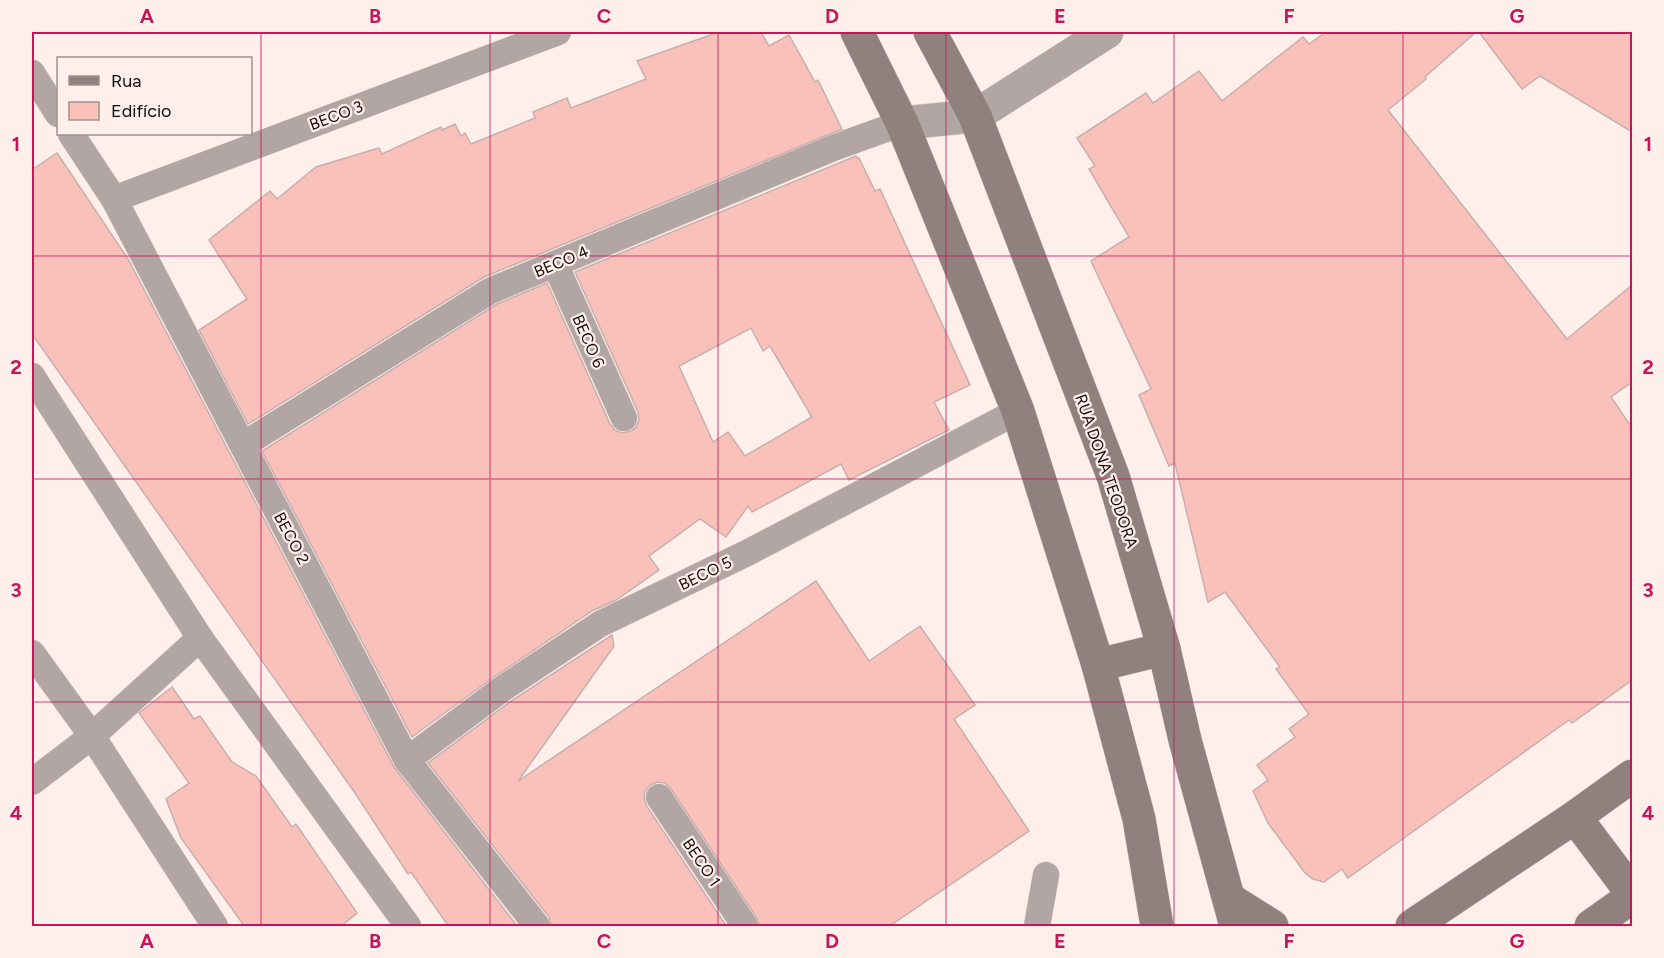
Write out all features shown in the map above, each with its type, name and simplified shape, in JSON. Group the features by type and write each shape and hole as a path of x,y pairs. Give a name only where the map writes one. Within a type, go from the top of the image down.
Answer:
{"main road":[{"path":"857,32 902,123 1018,411 1098,665 1139,819 1157,927"},
{"name":"RUA DONA TEODORA","path":"930,32 975,116 1113,476 1164,649 1185,740 1232,913"},
{"path":"1098,665 1164,649"},
{"path":"1413,927 1632,776"},
{"path":"1575,817 1632,895 1591,927"},
{"path":"1232,913 1272,927"}],"street":[{"path":"902,123 975,116 1107,32"}],"lane":[{"name":"BECO 3","path":"114,199 558,32"},
{"path":"32,74 57,112"},
{"name":"BECO 4","path":"243,445 490,291 833,148 902,123"},
{"name":"BECO 2","path":"72,135 114,199 407,760 537,927"},
{"name":"BECO 6","path":"555,264 624,418"},
{"path":"34,388 200,638 408,927"},
{"name":"BECO 5","path":"407,760 502,689 600,624 747,553 1018,411"},
{"path":"32,782 92,736 200,638"},
{"path":"32,653 92,736 215,927"},
{"name":"BECO 1","path":"659,797 746,927"},
{"path":"1036,927 1046,874"}],"building":[{"path":"719,32 761,32 769,46 789,35 815,82 818,80 842,129 484,277 248,424 199,330 247,299 209,240 270,191 277,199 316,167 379,148 382,154 441,127 442,130 455,124 461,136 465,133 471,144 535,118 533,112 567,98 571,108 646,79 637,61"},
{"path":"1326,32 1476,32 1425,77 1426,79 1388,110 1567,339 1632,285 1632,382 1611,397 1632,428 1632,680 1572,723 1569,720 1348,878 1342,869 1324,882 1313,879 1305,873 1268,823 1253,791 1268,780 1257,765 1295,737 1289,729 1309,714 1276,669 1280,667 1225,592 1208,602 1175,463 1169,466 1139,395 1151,389 1091,261 1129,237 1089,169 1095,166 1077,138 1146,93 1153,103 1199,71 1222,101 1303,37 1309,44"},
{"path":"1479,32 1632,32 1632,132 1540,76 1522,89"},
{"path":"57,153 128,259 394,767 518,927 449,927 411,872 408,874 355,793 32,334 32,170"},
{"path":"856,156 875,191 880,189 970,385 934,402 949,430 849,480 841,464 752,512 748,506 726,537 700,519 649,556 659,570 616,600 592,611 494,677 412,737 262,451 497,304 547,283 610,424 622,433 631,431 639,420 638,412 575,272","holes":["751,328 763,351 770,346 812,417 745,456 728,432 713,442 679,366"]},
{"path":"816,581 869,661 920,626 975,705 954,719 1029,831 888,927 760,927 757,918 671,789 665,783 657,782 645,791 646,805 727,927 552,927 549,917 428,763 511,701 612,635 614,646 518,781"},
{"path":"172,687 194,719 200,716 232,762 256,776 292,827 296,824 357,913 340,927 245,927 181,838 166,799 189,783 139,713"}]}
